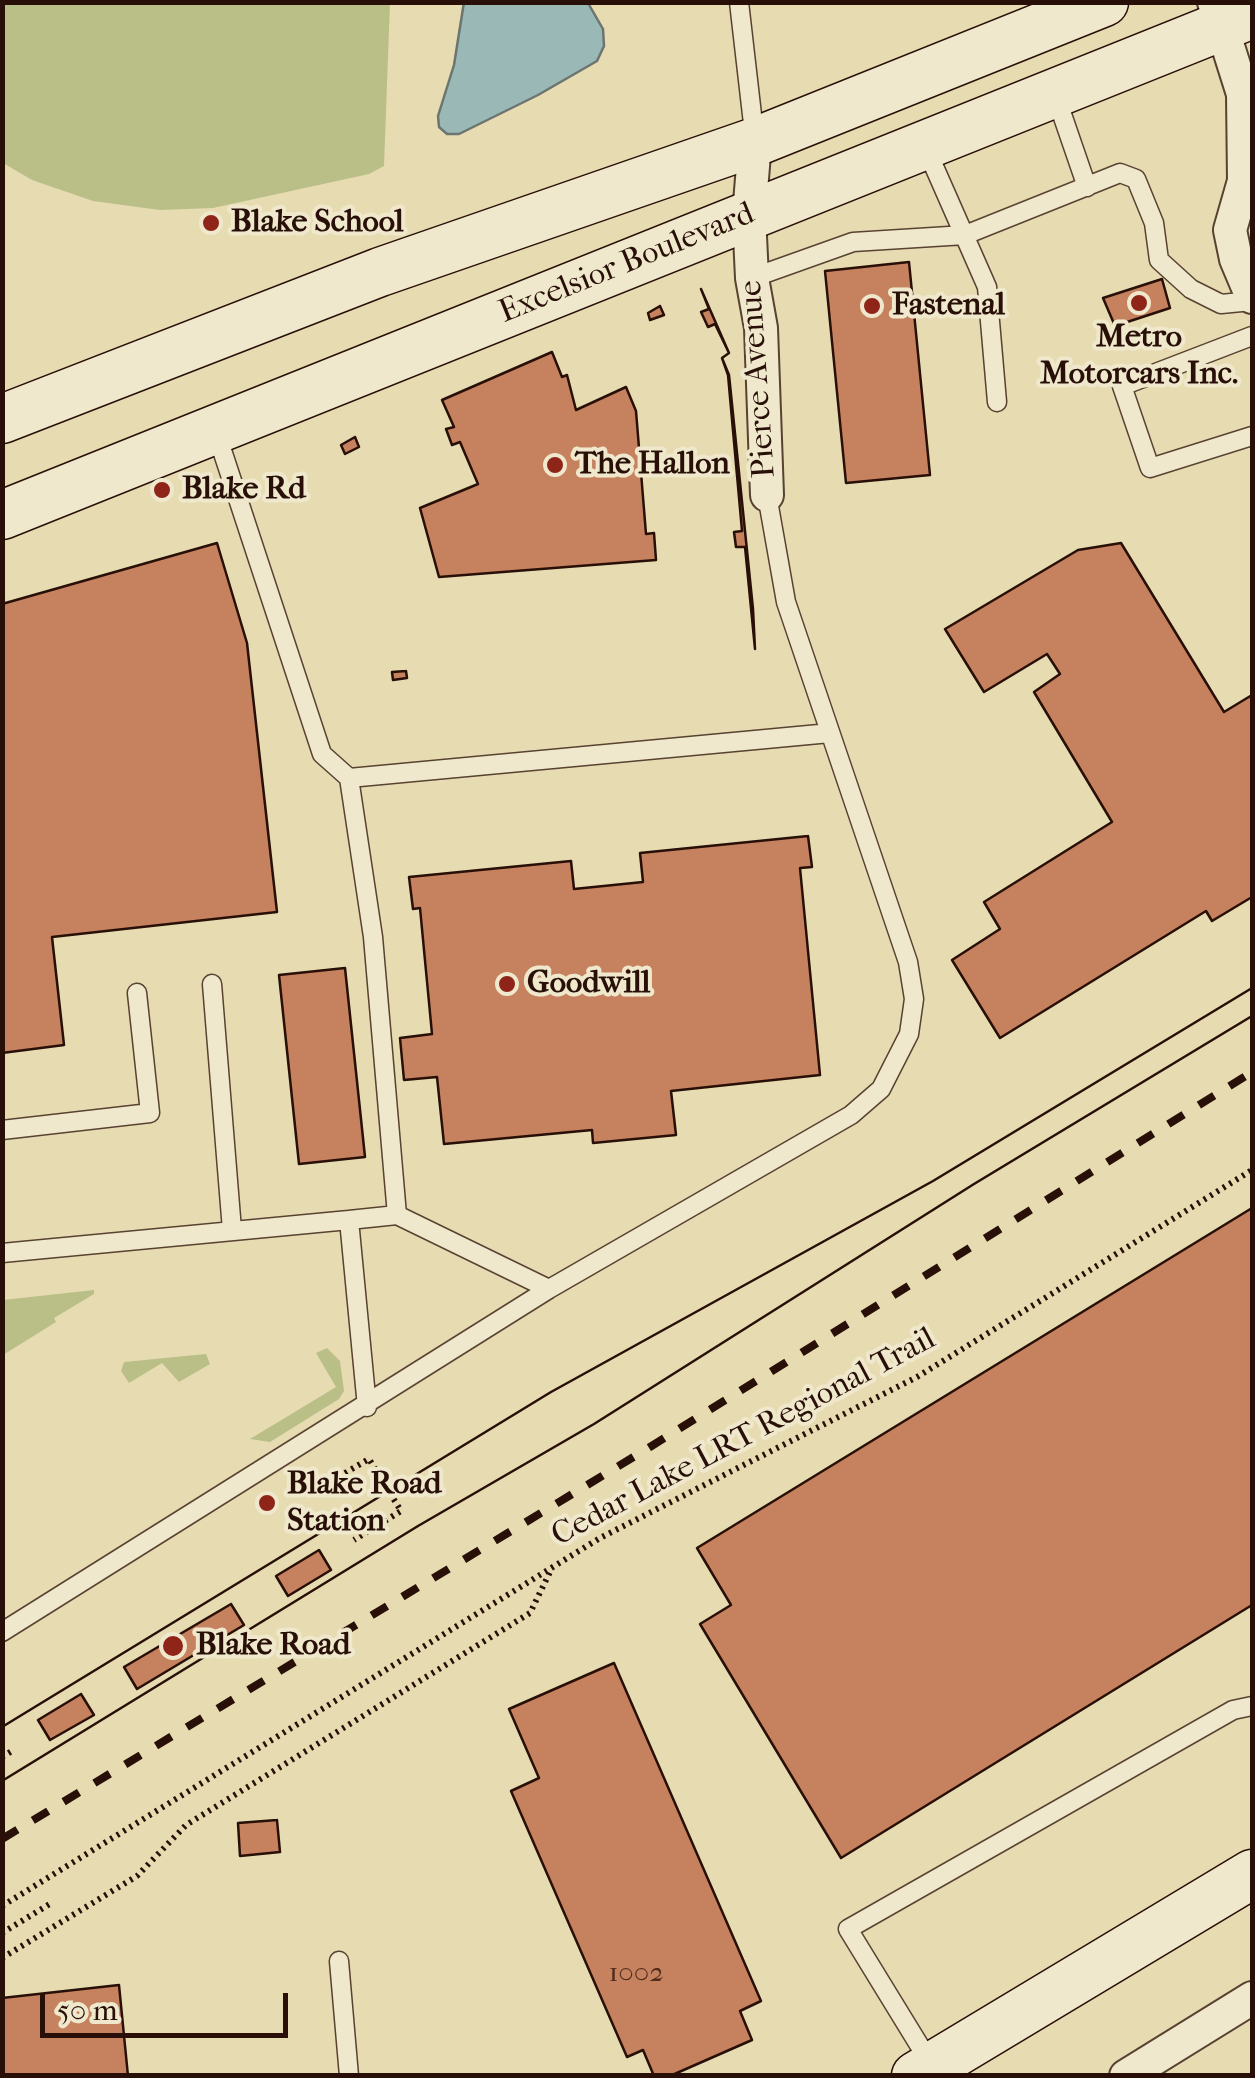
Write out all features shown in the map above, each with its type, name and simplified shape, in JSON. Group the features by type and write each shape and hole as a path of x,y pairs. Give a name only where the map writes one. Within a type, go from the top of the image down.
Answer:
{"main road":[{"name":"Excelsior Boulevard","path":"2,419 380,272 755,142 1104,2"},
{"name":"Excelsior Boulevard","path":"2,515 1054,93 1230,14"},
{"path":"924,2071 1252,1874"}],"street":[{"path":"1230,14 1243,94 1245,151 1244,181 1230,230 1236,260 1252,299"},
{"name":"Pierce Avenue","path":"755,142 749,216 752,278 761,328 767,495"},
{"path":"1126,2076 1252,1998"}],"lane":[{"path":"739,2 755,142"},
{"path":"1054,93 1087,186"},
{"path":"925,145 987,287 997,402"},
{"path":"752,278 853,242 965,235 1120,173 1136,178 1154,223 1159,260 1190,288 1221,304 1252,299"},
{"path":"1252,336 1122,386 1150,468 1252,436"},
{"path":"216,432 322,754 349,778 372,937 397,1214"},
{"path":"2,1632 549,1290 852,1115 881,1089 909,1034 914,999 908,962 786,602 767,495"},
{"path":"349,778 830,733"},
{"path":"212,984 232,1230"},
{"path":"2,1130 150,1113 136,993"},
{"path":"2,1254 397,1214 549,1290"},
{"path":"349,1220 366,1406"},
{"path":"924,2071 848,1929 1233,1710 1252,1706"},
{"path":"339,1962 349,2076"}],"path":[{"name":"Cedar Lake LRT Regional Trail","path":"2,1906 648,1512 917,1377 1252,1170"},
{"path":"345,1473 369,1459 401,1511 354,1540"},
{"path":"2,1958 138,1876 186,1825 530,1613 550,1571"},
{"path":"2,1757 12,1751"},
{"path":"2,1933 53,1902"}],"green space":[{"path":"3,2 390,3 384,166 369,174 213,208 160,210 93,201 32,180 3,163"},
{"path":"94,1290 94,1294 54,1318 56,1322 3,1355 3,1300"},
{"path":"327,1348 340,1361 344,1391 339,1399 270,1442 250,1439 336,1387 316,1353"},
{"path":"206,1354 210,1364 179,1382 162,1363 129,1383 121,1371 124,1362"}],"water":[{"path":"464,2 588,3 603,29 604,46 597,61 538,95 459,134 447,134 439,127 438,116 454,65"}],"building":[{"path":"909,262 930,475 846,483 825,271"},
{"path":"1162,279 1170,308 1115,326 1103,298"},
{"path":"701,289 729,353 715,324 708,327 701,312 709,309"},
{"path":"660,306 664,315 650,320 648,313"},
{"name":"The Hallon","path":"552,352 562,377 567,375 576,410 626,387 636,411 646,534 654,533 656,560 439,577 420,508 478,484 460,442 452,445 446,429 454,427 442,400"},
{"name":"The Hallon","path":"722,358 729,375 755,649 745,547 736,547 734,532 742,531 728,375"},
{"path":"355,437 359,447 345,454 341,445"},
{"path":"217,543 247,643 277,912 52,937 64,1045 2,1053 2,604"},
{"path":"1121,543 1224,712 1252,695 1252,897 1212,921 1206,911 1000,1038 952,960 1000,929 984,902 1112,822 1034,692 1060,674 1047,654 984,692 945,629 1078,550"},
{"path":"406,671 407,678 393,680 392,672"},
{"path":"808,836 812,867 800,868 820,1075 671,1091 676,1135 593,1143 592,1130 444,1144 437,1077 404,1080 400,1038 432,1034 420,908 413,909 409,877 571,861 574,889 643,882 640,853"},
{"path":"345,968 365,1157 299,1164 279,975"},
{"path":"1252,1208 1252,1605 841,1858 700,1624 731,1605 697,1548"},
{"path":"319,1550 331,1570 288,1596 276,1576"},
{"path":"231,1604 244,1625 137,1689 124,1667"},
{"path":"614,1663 761,2001 740,2011 752,2040 670,2076 654,2076 643,2050 627,2057 511,1791 539,1778 509,1709"},
{"path":"81,1694 94,1715 50,1740 38,1720"},
{"path":"277,1820 280,1852 240,1856 238,1823"},
{"path":"119,1985 128,2076 2,2076 2,1998"}],"tram line":[{"path":"2,1727 551,1392 933,1181 1252,988"},
{"path":"2,1781 418,1526 594,1424 974,1184 1252,1016"}],"railway":[{"path":"2,1839 650,1447 1252,1072"}],"place":[{"name":"Blake School","path":"211,223"},
{"name":"Metro Motorcars Inc.","path":"1139,303"},
{"name":"Fastenal","path":"872,306"},
{"name":"The Hallon","path":"555,465"},
{"name":"Blake Rd","path":"162,490"},
{"name":"Goodwill","path":"507,984"},
{"name":"Blake Road Station","path":"267,1503"},
{"name":"Blake Road","path":"173,1646"}]}
